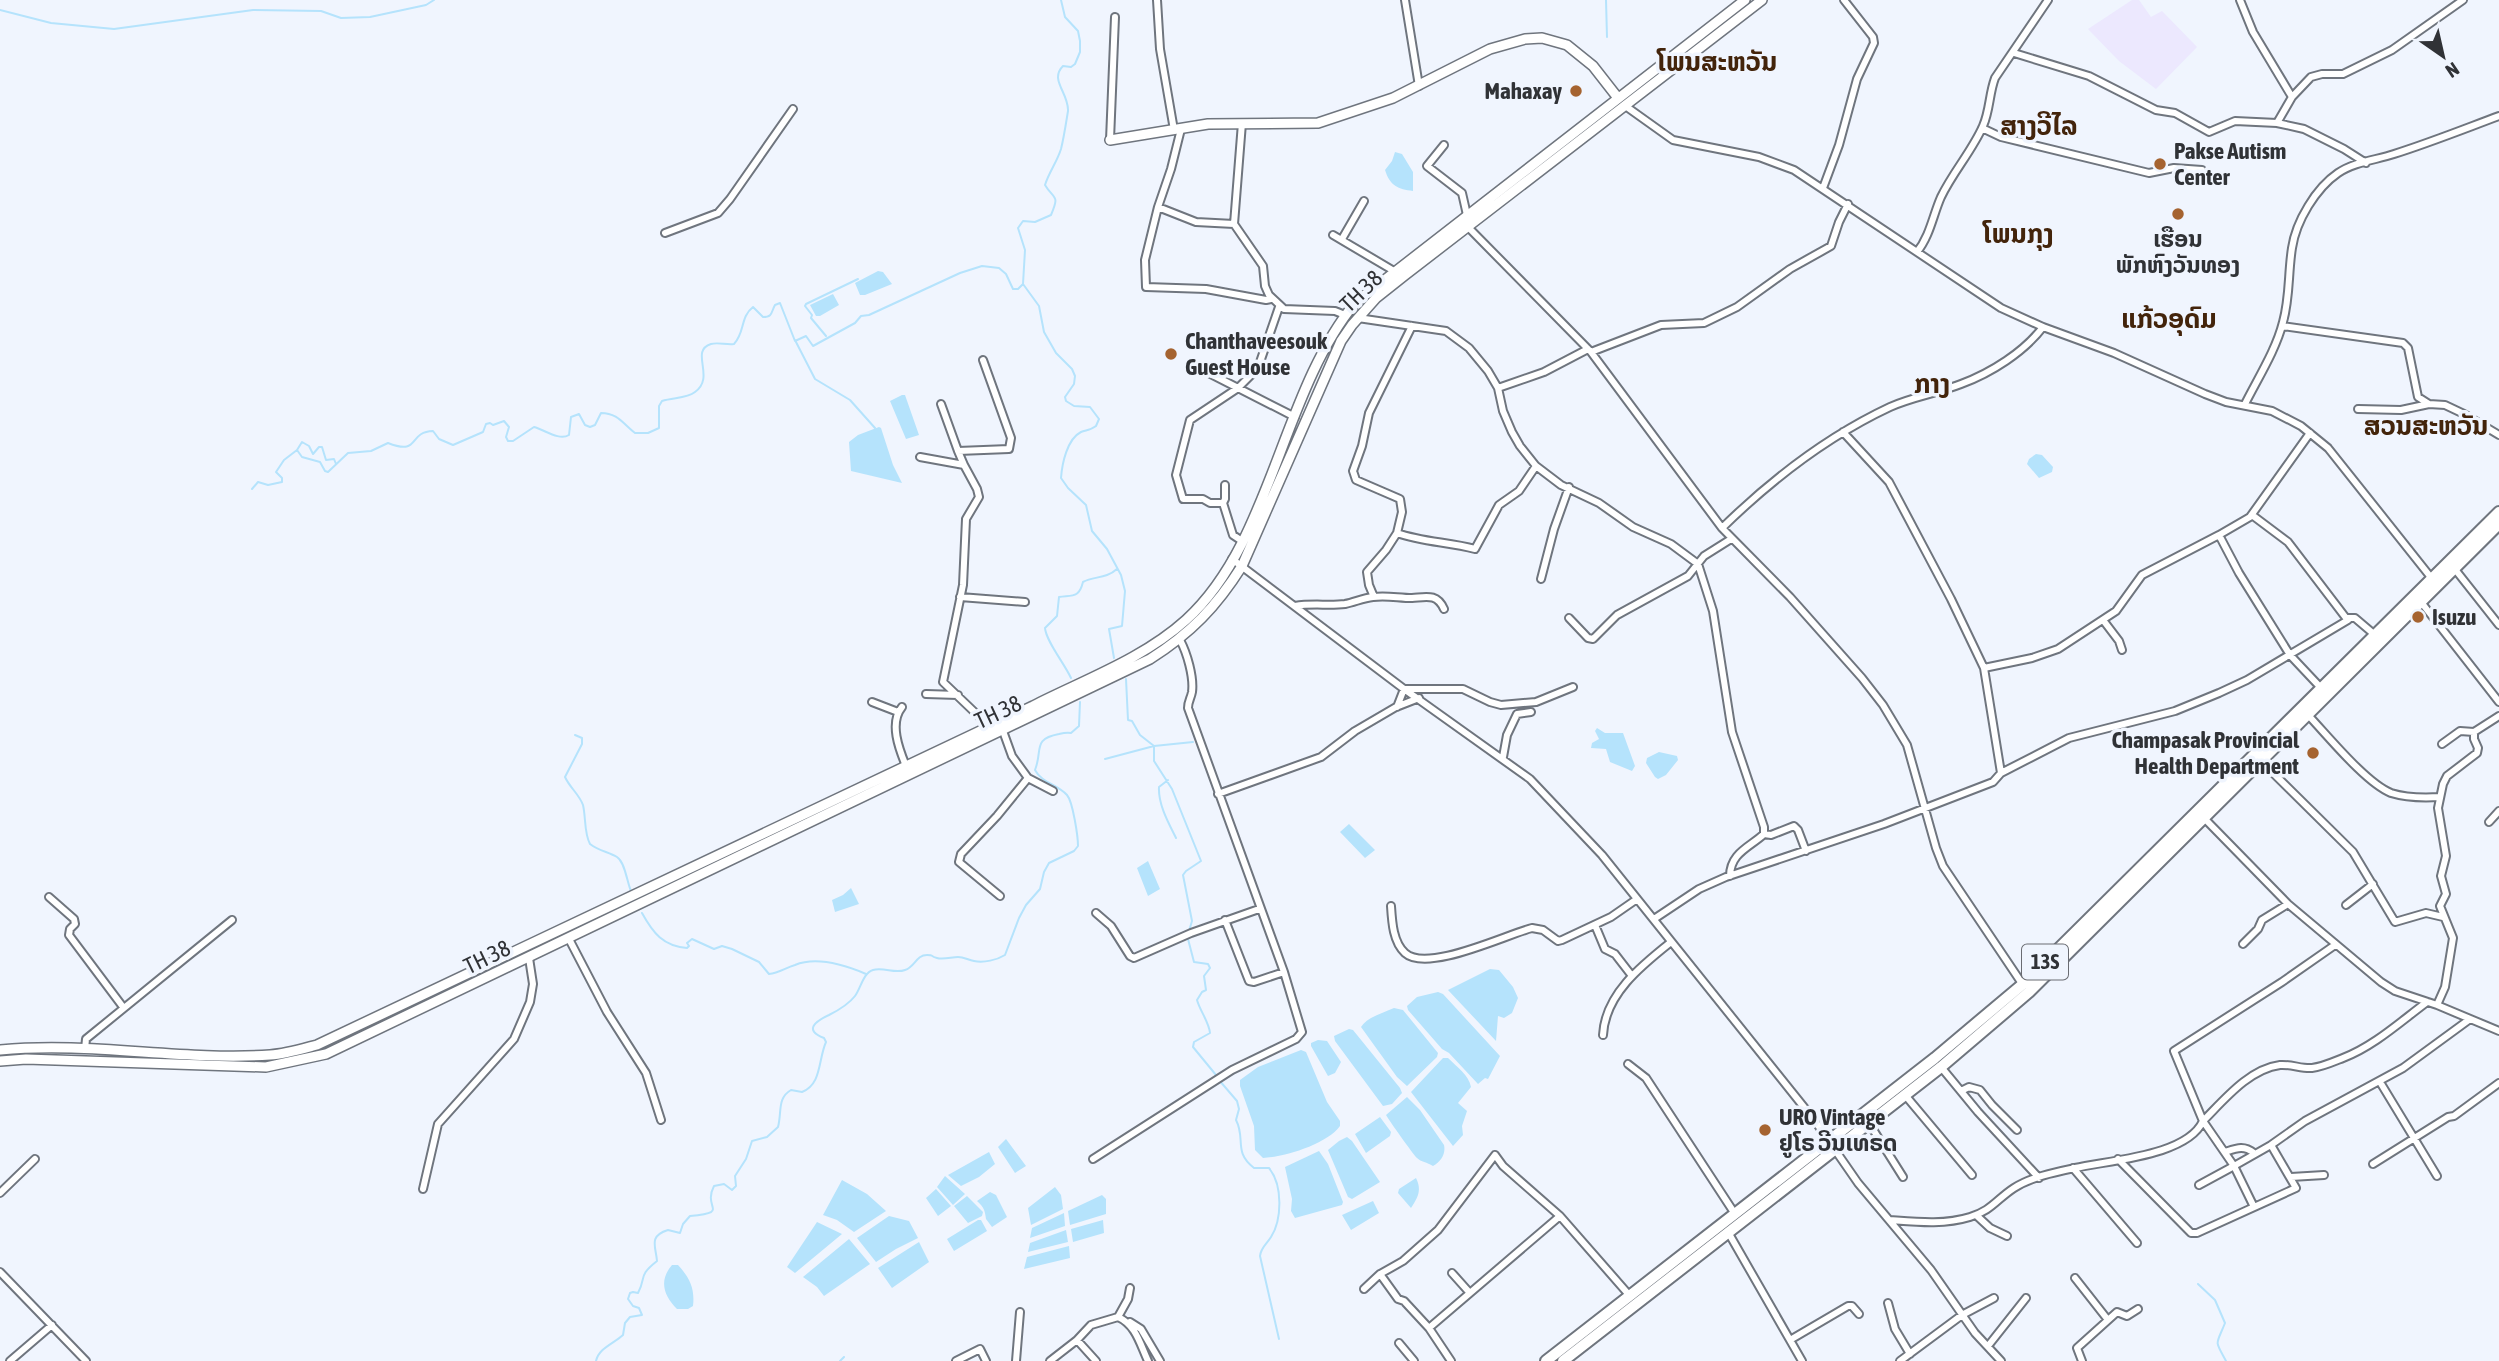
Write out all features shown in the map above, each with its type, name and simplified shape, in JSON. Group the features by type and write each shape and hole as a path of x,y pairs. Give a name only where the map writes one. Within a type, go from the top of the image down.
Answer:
{"highway":[{"name":"13S","path":"2200,814 2262,762 2499,512"},
{"name":"13S","path":"1563,1361 1726,1228 1953,1050 2026,988 2322,689 2421,602 2434,581 2454,568 2499,524"},
{"name":"13S","path":"1546,1361 1630,1296 1726,1228 1735,1214 1832,1145 1869,1123 1941,1067 1953,1050"}],"street":[{"path":"1157,0 1160,49 1177,129 1171,169 1145,260 1146,287 1189,287 1271,299"},
{"path":"1405,0 1419,86"},
{"name":"TH 38","path":"1621,102 1745,0"},
{"name":"TH 38","path":"0,1050 85,1049 231,1056 273,1055 317,1045 1003,731 1120,663 1172,632 1203,602 1232,559 1331,337 1355,303 1621,102 1762,0"},
{"path":"1824,188 1857,79 1874,43 1873,37 1844,0"},
{"path":"1917,252 1932,224 1940,199 1982,128 1989,110 1995,78 2048,0"},
{"path":"2240,0 2253,32 2292,97"},
{"path":"2277,123 2284,107 2311,77 2343,74 2392,50 2463,0"},
{"path":"1115,17 1110,140 1208,124 1318,123 1361,110 1419,86 1509,42 1542,37 1556,40 1593,66 1621,102 1673,140 1775,162 1794,170 1993,303 2043,327 2115,353 2205,394 2226,402 2272,411 2310,433 2334,455 2434,581"},
{"path":"2014,53 2089,76 2156,110 2175,113 2209,132 2235,121 2277,123 2304,129 2366,163"},
{"path":"665,233 718,214 793,109"},
{"path":"2245,404 2282,326 2290,295 2292,246 2300,223 2316,197 2336,174 2499,116"},
{"path":"1242,123 1234,224 1263,265 1265,286 1271,299 1279,307 1294,311 1335,311 1345,316"},
{"path":"1982,128 2001,137 2149,173 2174,168 2202,170"},
{"path":"1444,145 1427,166 1462,193 1465,221 1589,350 1731,539 1790,597 1883,705 1907,745 1943,866 2026,988"},
{"path":"1342,239 1364,201"},
{"path":"1498,388 1544,372 1589,350 1661,325 1704,323 1737,307 1794,267 1831,246 1848,204"},
{"path":"1158,207 1196,222 1234,224"},
{"name":"TH 38","path":"0,1061 26,1059 266,1067 326,1054 569,939 989,726 1035,711 1125,673 1180,640 1210,611 1242,566 1341,341 1376,298 1465,221"},
{"path":"1333,234 1394,271"},
{"path":"1223,503 1182,499 1176,475 1189,420 1238,388 1259,365 1279,307"},
{"path":"1358,318 1446,331 1481,361 1498,388 1503,411 1512,432 1536,466 1561,485 1600,503 1633,527 1671,544 1698,564 1713,611 1732,732 1764,834"},
{"path":"1374,597 1368,584 1367,572 1397,533 1402,512 1400,499 1356,480 1353,471 1369,414 1412,326"},
{"path":"2282,326 2403,343 2408,348 2418,397 2429,404"},
{"path":"1722,528 1784,471 1843,432 1891,406 1982,375 2030,342 2043,327"},
{"path":"1331,337 1341,341"},
{"path":"958,451 1009,449 1011,446 1012,438 983,360"},
{"path":"1197,367 1295,417"},
{"path":"941,404 979,497 966,519 963,585 943,682 989,726"},
{"path":"2358,409 2401,410 2429,404 2445,405 2499,435"},
{"path":"1843,432 1889,482 1984,668 2001,774"},
{"path":"1984,668 2047,654 2116,611 2142,575 2252,515 2310,433"},
{"path":"920,457 964,465"},
{"path":"1397,533 1417,541 1428,539 1475,549 1499,505 1519,491 1536,466"},
{"path":"1225,485 1223,503 1233,535 1242,541"},
{"path":"1541,579 1554,529 1569,487"},
{"path":"2252,515 2288,542 2348,620"},
{"path":"2219,535 2290,655 2322,689"},
{"path":"1569,618 1588,639 1593,639 1617,615 1688,576 1704,556 1731,539"},
{"path":"1232,559 1404,689 1525,773 1561,810 1654,919 2000,1361"},
{"path":"2454,568 2499,625"},
{"path":"1296,606 1315,603 1347,604 1374,597 1432,596 1440,601 1444,609"},
{"path":"960,597 1026,602"},
{"path":"2421,602 2499,702"},
{"path":"1654,919 1699,890 1730,876 1926,809 1993,782 2001,774 2069,738 2162,715 2202,701 2247,680 2348,620 2355,618 2378,638"},
{"path":"2103,620 2119,641 2122,650"},
{"path":"1093,1159 1218,1078 1300,1036 1302,1026 1188,708 1192,693 1190,671 1180,640"},
{"path":"1404,689 1463,689 1501,705 1536,702 1573,687"},
{"path":"1396,707 1404,689"},
{"path":"926,694 958,695"},
{"path":"1218,794 1321,757 1355,731 1396,707 1419,698"},
{"path":"872,702 900,710 896,731 906,766"},
{"path":"1503,757 1507,734 1517,714 1531,712"},
{"path":"2308,715 2364,773 2389,792 2420,798 2440,797"},
{"path":"2442,744 2459,731 2474,732 2499,716"},
{"path":"1003,731 1012,756 1028,778 1053,790"},
{"path":"2437,1004 2445,987 2453,938 2440,906 2446,894 2441,876 2446,856 2438,808 2447,776 2477,753 2474,732"},
{"path":"2262,762 2354,852 2395,922 2426,913 2443,917"},
{"path":"1000,896 959,863 961,854 1028,778"},
{"path":"2488,822 2499,811"},
{"path":"2200,814 2288,904 2335,945 2395,991 2437,1004 2499,1031"},
{"path":"1730,876 1730,867 1738,854 1764,834 1771,835 1794,826 1806,851"},
{"path":"2346,905 2373,884"},
{"path":"48,897 74,919 75,924 69,935 123,1007"},
{"path":"1391,906 1398,944 1404,953 1419,960 1446,957 1532,928 1543,930 1558,940 1595,925 1637,899"},
{"path":"2243,944 2259,929 2262,920 2288,904"},
{"path":"1096,913 1111,926 1134,958 1225,920 1259,909"},
{"path":"85,1049 86,1039 232,920"},
{"path":"1225,920 1249,981 1254,982 1284,972"},
{"path":"1595,925 1605,948 1615,954 1632,976"},
{"path":"569,939 607,1012 646,1073 662,1120"},
{"path":"1603,1035 1605,1019 1620,989 1671,942"},
{"path":"2254,1207 2234,1167 2203,1121 2174,1051 2335,945"},
{"path":"423,1189 438,1124 514,1039 522,1022 530,1002 533,984 529,958"},
{"path":"1890,1220 1945,1223 1988,1210 2019,1185 2039,1178 2073,1168 2166,1149 2195,1133 2203,1121 2235,1090 2265,1069 2287,1065 2310,1069 2346,1057 2368,1046 2427,1002"},
{"path":"2199,1185 2271,1145 2305,1121 2403,1068 2470,1019"},
{"path":"2490,1026 2499,1021"},
{"path":"1628,1064 1646,1078 1735,1214"},
{"path":"1941,1067 2039,1178"},
{"path":"2380,1082 2437,1176"},
{"path":"2373,1164 2448,1117 2454,1116 2499,1083"},
{"path":"1961,1091 1969,1087 1980,1090 2017,1130"},
{"path":"1905,1095 1972,1175"},
{"path":"1869,1123 1903,1177"},
{"path":"2118,1159 2194,1234 2296,1188 2271,1145"},
{"path":"2225,1152 2239,1147 2254,1153"},
{"path":"1363,1289 1380,1274 1402,1261 1438,1230 1495,1155 1503,1166 1560,1216 1630,1296"},
{"path":"0,1194 35,1159"},
{"path":"2073,1168 2137,1243"},
{"path":"2291,1177 2323,1175"},
{"path":"1976,1215 1990,1228 2007,1236"},
{"path":"1429,1328 1560,1216"},
{"path":"1726,1228 1802,1361"},
{"path":"0,1272 86,1361"},
{"path":"1452,1273 1469,1292"},
{"path":"1380,1274 1398,1298 1405,1301 1429,1328 1451,1361"},
{"path":"2075,1278 2108,1320"},
{"path":"1118,1317 1128,1299 1130,1288"},
{"path":"1900,1361 1962,1315 1994,1298"},
{"path":"1987,1346 2026,1298"},
{"path":"1888,1303 1895,1329 1910,1354"},
{"path":"1790,1340 1848,1306 1852,1306 1859,1314"},
{"path":"2082,1361 2077,1348 2118,1312 2127,1315 2138,1309"},
{"path":"1016,1361 1020,1312"},
{"path":"1050,1361 1091,1325 1118,1317 1141,1329 1160,1361"},
{"path":"1128,1322 1148,1361"},
{"path":"10,1361 52,1325"},
{"path":"1077,1340 1096,1361"},
{"path":"1399,1343 1414,1361"},
{"path":"956,1361 980,1349 986,1361"}],"shaded area":[{"path":"2132,0 2139,0 2151,17 2162,11 2197,47 2156,89 2119,61 2088,29"}],"water":[{"path":"1395,152 1402,154 1413,172 1413,191 1395,186 1389,180 1385,170"},
{"path":"878,271 883,272 892,284 860,295 855,283"},
{"path":"833,294 839,305 816,316 810,305"},
{"path":"905,395 919,435 906,439 890,401"},
{"path":"879,427 902,483 851,471 849,442 858,435"},
{"path":"2036,454 2042,455 2053,467 2052,472 2039,478 2027,464"},
{"path":"1597,728 1605,733 1623,733 1635,766 1632,771 1610,762 1606,749 1591,748 1592,743 1599,739 1595,731"},
{"path":"1659,752 1677,756 1678,760 1666,775 1658,779 1646,763 1647,758"},
{"path":"1349,824 1375,850 1365,858 1340,832"},
{"path":"1148,861 1160,889 1148,896 1137,868"},
{"path":"851,888 859,904 835,912 832,900"},
{"path":"1490,969 1499,970 1518,998 1512,1013 1504,1018 1498,1016 1496,1041 1448,990"},
{"path":"1438,992 1443,994 1500,1056 1488,1079 1485,1078 1478,1084 1442,1049 1408,1010 1407,1006 1417,997"},
{"path":"1394,1008 1403,1010 1438,1053 1407,1086 1397,1077 1361,1027 1371,1018"},
{"path":"1349,1029 1353,1030 1400,1088 1402,1093 1392,1104 1383,1106 1335,1041 1334,1036"},
{"path":"1318,1040 1327,1041 1341,1062 1335,1073 1328,1076 1311,1046 1311,1043"},
{"path":"1301,1050 1306,1052 1340,1126 1316,1144 1263,1158 1255,1150 1254,1126 1240,1080 1258,1067"},
{"path":"1443,1058 1448,1058 1462,1071 1471,1087 1458,1103 1467,1111 1462,1126 1463,1135 1453,1146 1411,1092"},
{"path":"1407,1097 1420,1110 1444,1145 1442,1157 1433,1166 1417,1158 1386,1115"},
{"path":"1380,1117 1391,1132 1390,1136 1366,1153 1355,1134"},
{"path":"1347,1137 1380,1182 1352,1199 1348,1197 1328,1150"},
{"path":"1006,1139 1026,1166 1015,1173 998,1147"},
{"path":"1319,1151 1328,1164 1342,1205 1295,1218 1291,1211 1292,1199 1285,1167"},
{"path":"989,1152 995,1164 979,1177 961,1186 948,1175"},
{"path":"945,1176 965,1194 953,1205 937,1187"},
{"path":"1416,1178 1418,1193 1411,1208 1398,1193 1399,1189"},
{"path":"842,1180 867,1194 886,1211 854,1232 837,1220 823,1215"},
{"path":"1055,1187 1061,1195 1063,1209 1031,1225 1028,1208"},
{"path":"936,1189 951,1206 938,1216 926,1198"},
{"path":"990,1192 996,1195 1007,1217 992,1227 986,1219 983,1207 977,1201"},
{"path":"1102,1195 1106,1199 1106,1214 1070,1225 1068,1211"},
{"path":"967,1196 983,1212 982,1216 968,1223 954,1206"},
{"path":"1373,1201 1379,1213 1351,1230 1342,1215"},
{"path":"1064,1213 1065,1226 1030,1238 1032,1228"},
{"path":"889,1216 909,1221 918,1238 876,1262 857,1238"},
{"path":"981,1220 987,1231 954,1251 947,1239"},
{"path":"1103,1220 1104,1233 1073,1242 1071,1229"},
{"path":"817,1222 842,1234 795,1273 787,1267"},
{"path":"1066,1230 1068,1242 1028,1252 1030,1243"},
{"path":"849,1239 870,1264 824,1296 803,1277"},
{"path":"919,1242 929,1262 892,1288 878,1268"},
{"path":"1069,1246 1070,1258 1024,1269 1027,1257"},
{"path":"672,1265 678,1265 691,1284 693,1306 688,1309 677,1309 666,1293 665,1276"}],"waterway":[{"path":"0,10 51,23 114,29 253,10 321,11 341,18 370,17 426,5 434,0"},
{"path":"1061,0 1065,17 1078,31 1080,52 1075,64 1071,67 1063,66 1058,76 1068,111 1061,149 1045,185 1055,198 1055,204 1051,215 1035,222 1023,221 1018,228 1025,250 1023,284 1039,306 1044,332 1056,353 1072,369 1075,376 1074,384 1065,397 1066,401 1074,406 1090,407 1099,419 1096,426 1081,432 1072,440 1064,459 1061,478 1086,505 1092,531 1107,549 1121,575 1125,591 1122,626 1109,629 1114,658"},
{"path":"1606,0 1607,37"},
{"path":"297,450 302,457 320,462 328,472 348,453 371,451 388,443 405,447 425,432 433,431 439,439 453,445 483,432 486,424 493,425 504,421 509,427 506,437 508,441 513,441 534,427 565,437 569,435 571,417 579,414 585,425 590,427 595,425 601,413 607,413 635,433 648,433 659,428 659,406 662,401 688,396 701,386 702,352 705,347 714,343 734,344 740,335 746,315 753,307 766,317 771,314 775,305 780,303 795,341 806,336 813,346 855,323 861,316 869,315 960,273 982,266 999,268 1006,274 1013,289 1018,289 1023,284"},
{"path":"826,336 811,318 806,304 858,279"},
{"path":"796,342 815,379 850,400 875,428"},
{"path":"252,489 258,482 268,485 282,482 276,472 302,442 309,446 313,454 322,447 326,460 334,459 336,464"},
{"path":"1071,678 1045,628 1057,616 1059,597 1075,595 1080,591 1083,582 1117,569"},
{"path":"1126,679 1128,720 1132,721 1140,735 1154,746 1154,761 1172,789 1201,861 1183,875 1192,921 1189,931"},
{"path":"596,1361 603,1349 623,1335 625,1323 630,1317 642,1315 639,1308 633,1306 628,1299 630,1293 638,1293 645,1274 657,1261 655,1239 658,1235 668,1230 680,1233 690,1216 712,1211 711,1194 714,1186 724,1184 732,1190 736,1186 735,1176 746,1159 752,1141 767,1137 778,1127 782,1101 787,1093 791,1090 802,1092 813,1083 826,1042 814,1032 816,1023 849,1002 867,974 873,970 905,970 920,957 927,955 939,959 960,957 982,962 1005,955 1019,918 1040,889 1049,863 1074,851 1078,846 1075,820 1067,795 1041,778 1035,770 1042,742 1051,736 1071,733 1079,726 1080,702"},
{"path":"575,735 582,738 582,744 565,777 583,805 590,844 620,860 631,891"},
{"path":"1105,759 1154,746 1193,742"},
{"path":"1168,780 1159,787 1159,793 1164,813 1176,838"},
{"path":"642,913 650,927 671,944 687,948 687,943 692,939 714,949 722,946 732,949 759,962 769,974 812,961 840,965 866,974"},
{"path":"1188,939 1194,962 1208,964 1210,968 1204,976 1206,990 1197,1000 1210,1033 1194,1042 1193,1047 1216,1075"},
{"path":"1219,1080 1237,1101 1239,1109 1236,1120 1244,1156 1254,1168 1269,1168 1277,1184 1279,1212 1275,1230 1260,1256 1279,1339"},
{"path":"2198,1284 2215,1300 2225,1323 2218,1342 2226,1361"},
{"path":"840,1361 844,1357"}],"place":[{"name":"Mahaxay","path":"1576,91"},
{"name":"Pakse Autism Center","path":"2160,164"},
{"name":"ເຮືອນ ພັກຫົງວັນທອງ","path":"2178,214"},
{"name":"Chanthaveesouk Guest House","path":"1171,354"},
{"name":"Isuzu","path":"2418,617"},
{"name":"Champasak Provincial Health Department","path":"2313,753"},
{"name":"URO Vintage ຢູໂຣ ວີນເທຣດ","path":"1765,1130"}],"district":[{"name":"ໂພນສະຫວັນ","path":"1717,62"},
{"name":"ສາງວີໄລ","path":"2039,126"},
{"name":"ໂພນກຸງ","path":"2018,234"},
{"name":"ແກ້ວອຸດົມ","path":"2169,319"},
{"name":"ກາງ","path":"1932,384"},
{"name":"ສວນສະຫວັນ","path":"2426,426"}]}
